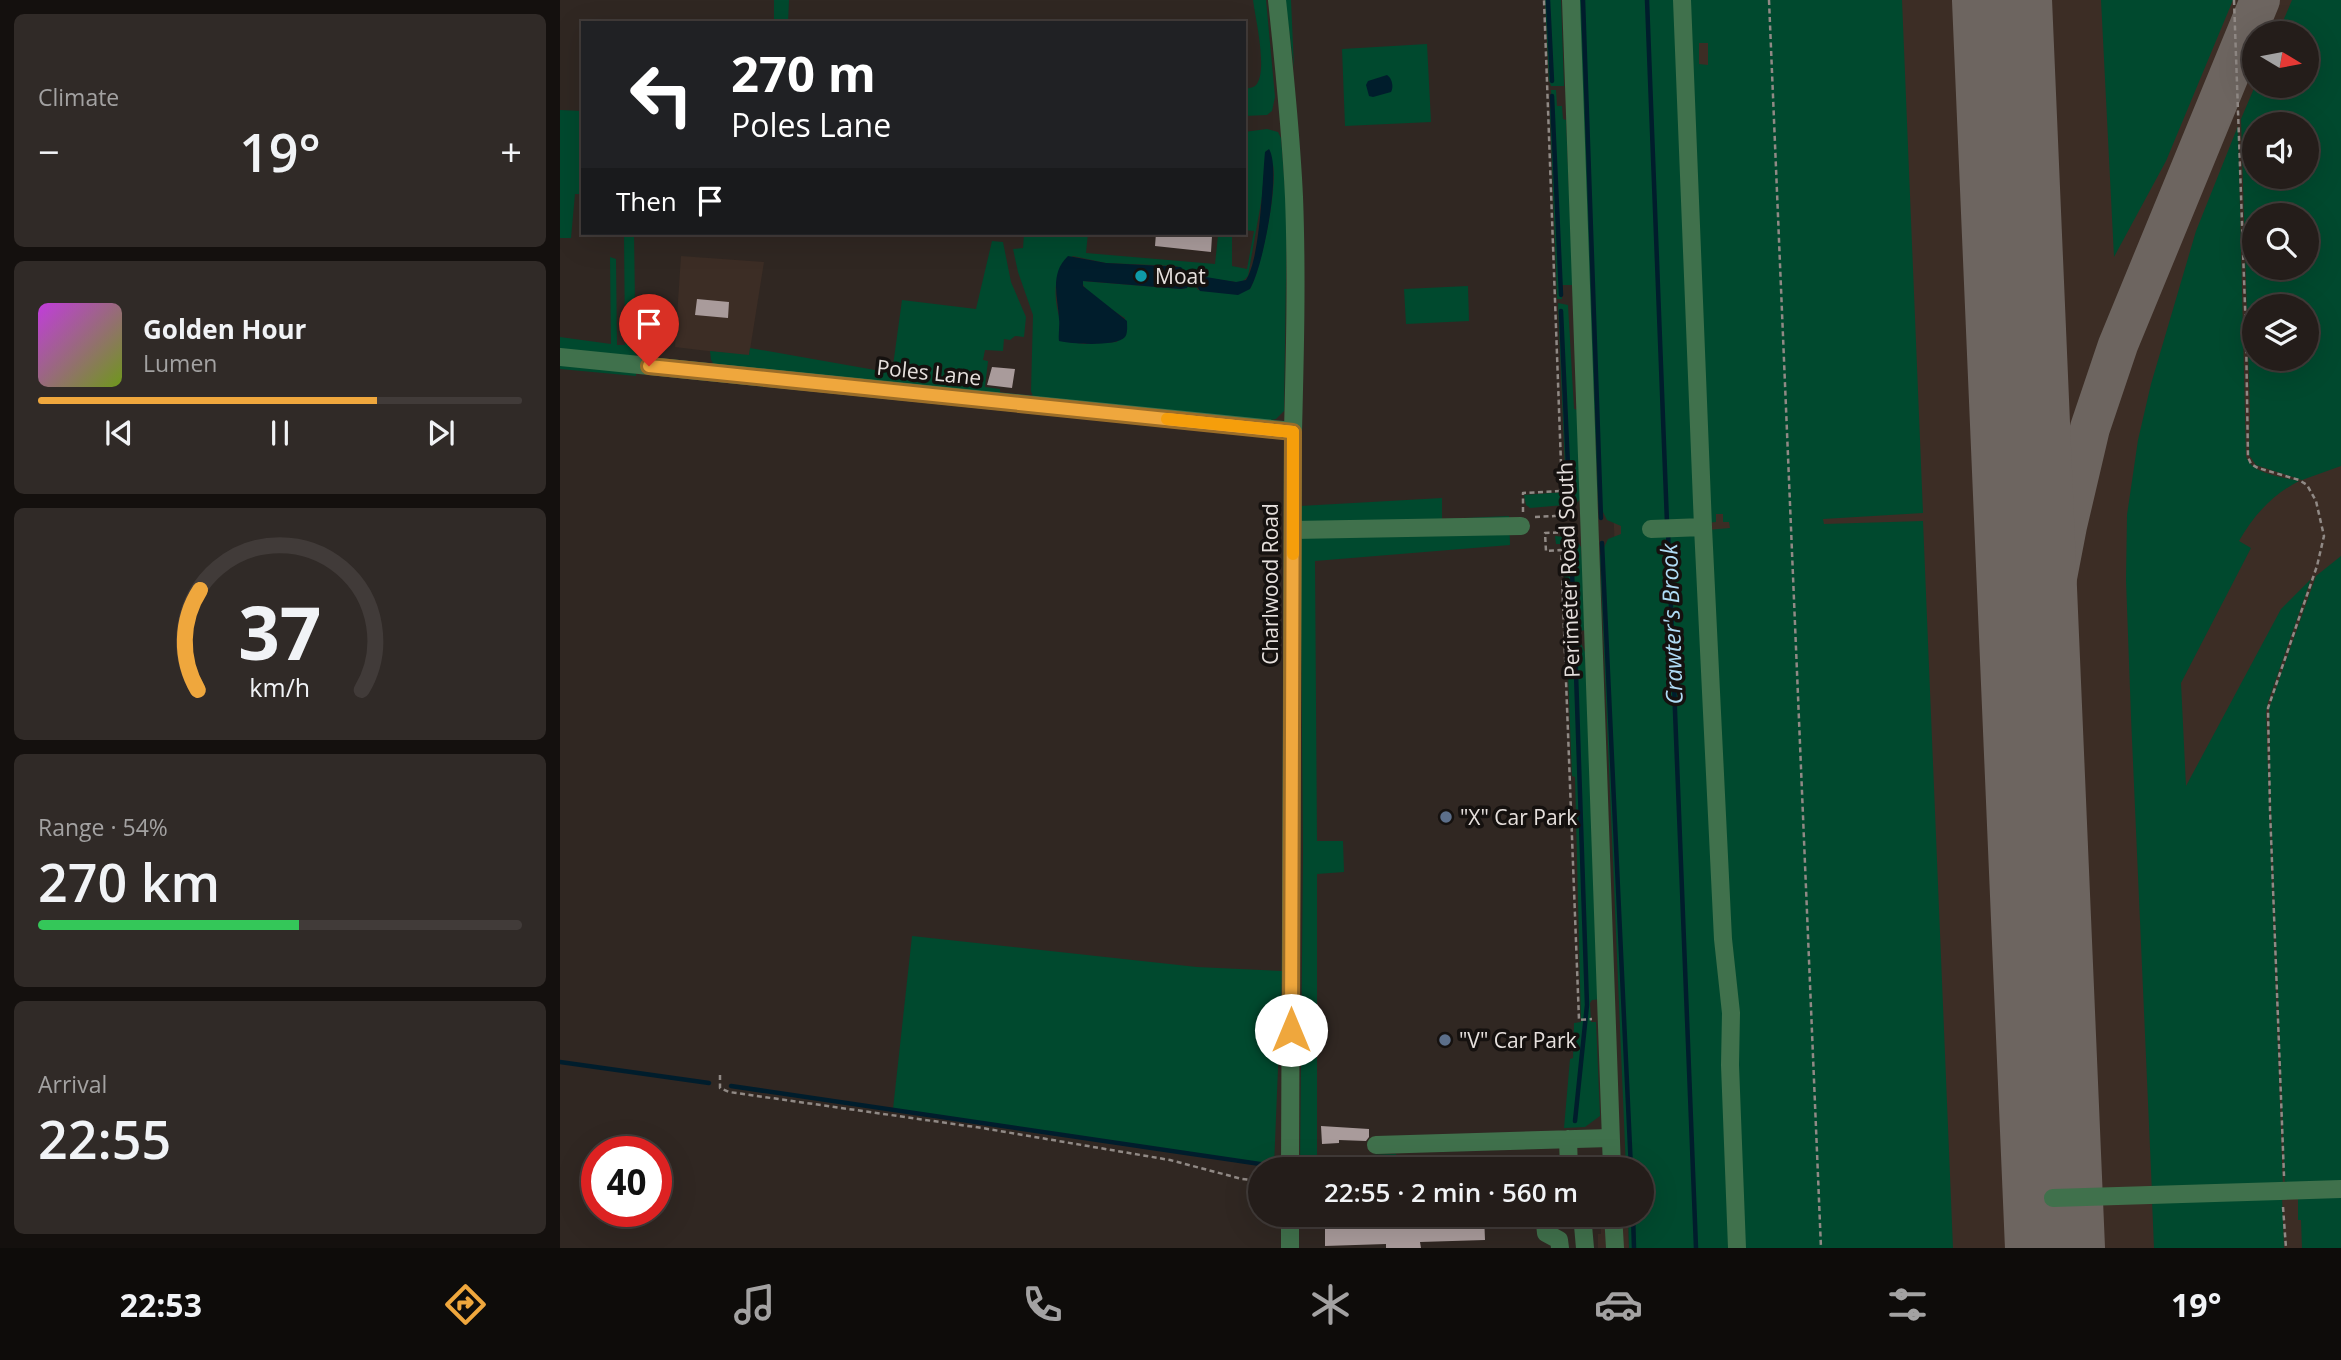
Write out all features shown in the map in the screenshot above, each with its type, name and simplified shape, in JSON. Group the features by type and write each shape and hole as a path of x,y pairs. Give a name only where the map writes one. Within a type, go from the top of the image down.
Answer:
{"street":[{"name":"Charlwood Road","path":"1277,0 1294,197 1296,331 1293,432 1290,1157"},
{"name":"Perimeter Road South","path":"1572,0 1612,1157"},
{"path":"1682,0 1703,527 1723,939 1731,1013 1730,1065 1737,1248"},
{"name":"Poles Lane","path":"560,357 1293,432"},
{"path":"1293,530 1521,526"},
{"path":"1651,529 1703,527"},
{"path":"1376,1145 1611,1138"},
{"path":"1568,1139 1569,1157"},
{"path":"2053,1198 2341,1189"},
{"path":"1290,1227 1290,1248"},
{"path":"1545,1227 1546,1233 1559,1240 1560,1248"},
{"path":"1583,1227 1585,1248"},
{"path":"1614,1227 1615,1248"}],"path":[{"path":"1544,0 1562,491 1523,493 1523,505 1524,517 1576,514 1576,532 1545,533 1546,551 1561,550 1581,1018 1592,1018"},
{"path":"1769,0 1821,1248"},
{"path":"2234,0 2248,457 2254,466 2307,485 2316,501 2323,536 2317,566 2268,708 2286,1248"},
{"path":"720,1075 720,1088 729,1092 996,1131 1170,1160 1248,1180"}],"shaded area":[{"path":"1592,0 2341,0 2341,1248 1644,1248 1643,1227 1654,1227 1654,1157 1640,1157"},
{"path":"681,256 764,262 749,356 675,347"},
{"path":"1601,1227 1628,1227 1629,1248 1598,1248 1598,1234 1601,1234"}],"green space":[{"path":"774,0 789,0 788,21 774,21"},
{"path":"1253,0 1266,0 1275,97 1272,111 1267,115 1246,116 1246,88 1255,86 1261,70"},
{"path":"1285,0 1291,0 1294,68"},
{"path":"1545,0 1561,0 1564,86 1551,86 1549,80"},
{"path":"1577,0 1678,0 1699,536 1722,992 1730,1248 1629,1248 1628,1227 1654,1227 1654,1157 1625,1157 1600,556 1608,539 1621,534 1621,526 1607,520 1598,502"},
{"path":"1685,0 1902,0 1923,513 1823,519 1824,524 1923,521 1953,1248 1739,1248 1707,530 1730,528 1729,522 1723,522 1723,514 1716,514 1716,522 1707,523","holes":["1699,43 1708,43 1708,65 1699,64"]},
{"path":"2101,0 2233,0 2166,161 2114,257"},
{"path":"2292,0 2341,0 2341,466 2302,480 2256,465 2249,455 2249,371 2319,371 2319,294 2246,294 2246,280 2319,280 2319,203 2244,203 2243,189 2319,189 2319,112 2244,112 2250,98 2319,98 2319,21 2283,21"},
{"path":"1427,44 1431,122 1345,126 1342,49"},
{"path":"1551,90 1556,90 1557,106 1562,106 1563,119 1566,120 1573,285 1561,285 1562,299 1557,299"},
{"path":"560,110 581,111 581,194 575,194 571,238 560,238"},
{"path":"2238,126 2246,456 2260,471 2299,481 2264,507 2239,541 2251,548 2181,683 2186,786 2281,609 2311,579 2266,713 2283,1188 2152,1193 2131,717 2126,580 2127,515 2138,440 2151,384 2196,231"},
{"path":"1267,129 1278,132 1281,138 1287,212 1284,411 1276,419 1257,423 1033,397 1033,315 1013,249 1023,248 1024,235 1088,235 1086,253 1215,264 1218,236 1232,237 1232,266 1247,269 1254,231 1246,230 1246,132","holes":["1266,150 1273,165 1271,208 1250,289 1198,290 1194,283 1197,277 1242,282 1248,276 1262,197","1073,256 1106,263 1177,266 1190,280 1187,288 1181,289 1082,281 1093,296 1125,318 1117,342 1069,342 1057,308 1056,285 1059,274 1064,264"]},
{"path":"624,235 634,235 636,376 560,369 560,337 611,344 610,257 616,259 617,345 625,345"},
{"path":"992,241 1003,242 1011,282 1026,317 1024,337 1004,339 1003,351 985,350 983,360 988,361 985,387 1000,389 1000,393 715,366 711,360 710,351 749,355 750,348 892,373 902,300 976,309"},
{"path":"1468,286 1469,321 1406,324 1404,289"},
{"path":"1558,303 1568,305 1574,409 1578,410 1581,498 1576,504 1530,508 1526,505 1524,495 1566,492"},
{"path":"1442,498 1442,519 1509,516 1510,545 1315,561 1317,841 1343,841 1344,872 1317,874 1317,1157 1300,1157 1303,851 1300,506"},
{"path":"1555,536 1575,538 1581,547 1587,630 1578,631 1578,637 1585,652 1602,999 1592,1000 1590,1003 1591,1022 1596,1022 1600,1116 1585,1127 1564,1128 1570,1059 1573,1058 1574,1023 1581,1022 1575,777 1572,776 1563,544 1556,544"},
{"path":"2341,556 2341,1186 2285,1188 2269,708 2316,576"},
{"path":"912,936 1197,967 1282,971 1274,1157 1248,1157 1248,1162 893,1109"},
{"path":"1396,1154 1396,1157 1317,1157"},
{"path":"2341,1193 2341,1248 2302,1248 2298,1195"},
{"path":"2282,1195 2284,1248 2154,1248 2152,1200"}],"water":[{"path":"1387,75 1392,83 1391,92 1369,96 1366,85 1368,81"},
{"path":"1269,149 1272,160 1272,197 1265,241 1250,289 1238,295 1200,291 1194,282 1200,276 1236,282 1246,280 1255,254 1265,152"},
{"path":"1068,256 1106,263 1181,267 1194,282 1181,289 1083,281 1083,286 1127,321 1126,335 1120,340 1104,343 1059,341 1057,278 1058,270"}],"building":[{"path":"1156,235 1212,236 1211,252 1155,246"},
{"path":"697,299 729,302 728,318 695,315"},
{"path":"992,367 1015,369 1012,388 987,385"},
{"path":"1321,1126 1369,1129 1369,1137 1366,1141 1339,1140 1339,1143 1322,1144"},
{"path":"1325,1227 1484,1227 1485,1240 1420,1242 1421,1248 1386,1248 1386,1244 1325,1246"}],"waterway":[{"path":"1548,0 1552,81"},
{"path":"1583,0 1601,518"},
{"name":"Crawter's Brook","path":"1647,0 1667,523"},
{"path":"1552,96 1561,295"},
{"path":"1561,311 1570,511"},
{"name":"Crawter's Brook","path":"1668,532 1696,1248"},
{"path":"1571,542 1574,627"},
{"path":"1602,543 1630,1157"},
{"path":"1575,643 1587,1005 1575,1121"},
{"path":"560,1062 709,1083"},
{"path":"731,1086 1248,1162"},
{"path":"1633,1227 1634,1248"}],"taxiway":[{"path":"2005,0 2005,53"},
{"path":"2036,855 2038,723 2045,640 2067,526 2090,428 2118,345 2260,0"}],"runway":[{"path":"2002,0 2055,1248"}],"slow traffic":[{"path":"1167,419 1293,432 1293,554"}],"place":[{"name":"Moat","path":"1141,276"},
{"name":"\"X\" Car Park","path":"1446,817"},
{"name":"\"V\" Car Park","path":"1445,1040"}],"route":[{"path":"649,366 1293,432 1291,1030"}]}
